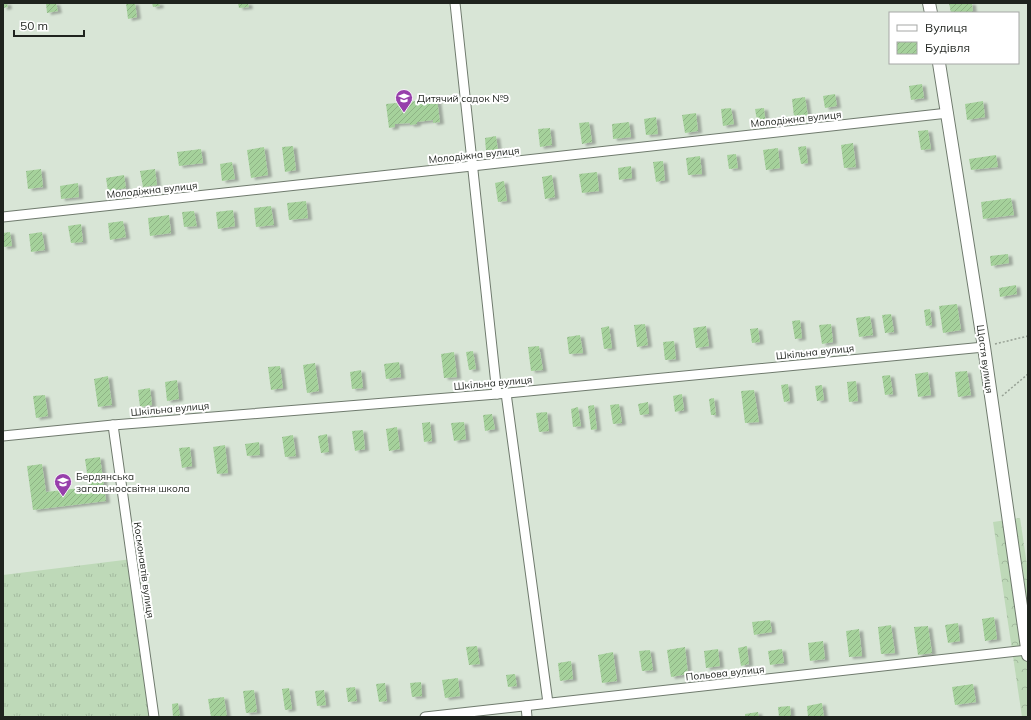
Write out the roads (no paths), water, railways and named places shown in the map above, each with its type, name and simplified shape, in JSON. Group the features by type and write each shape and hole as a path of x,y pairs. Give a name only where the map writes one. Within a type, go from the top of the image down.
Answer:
{"street":[{"path":"455,3 497,394"},
{"name":"Щастя вулиця","path":"939,64 984,347 1028,653"},
{"name":"Молодіжна вулиця","path":"3,218 948,113"},
{"name":"Шкільна вулиця","path":"3,436 113,425 497,394 984,347"},
{"path":"506,393 548,704"},
{"name":"Космонавтів вулиця","path":"113,425 154,717"},
{"name":"Польова вулиця","path":"425,717 1028,653"},
{"path":"526,706 527,717"}],"place":[{"name":"Дитячий садок №9","path":"404,113"},
{"name":"Бердянська загальноосвітня школа","path":"63,497"}]}
